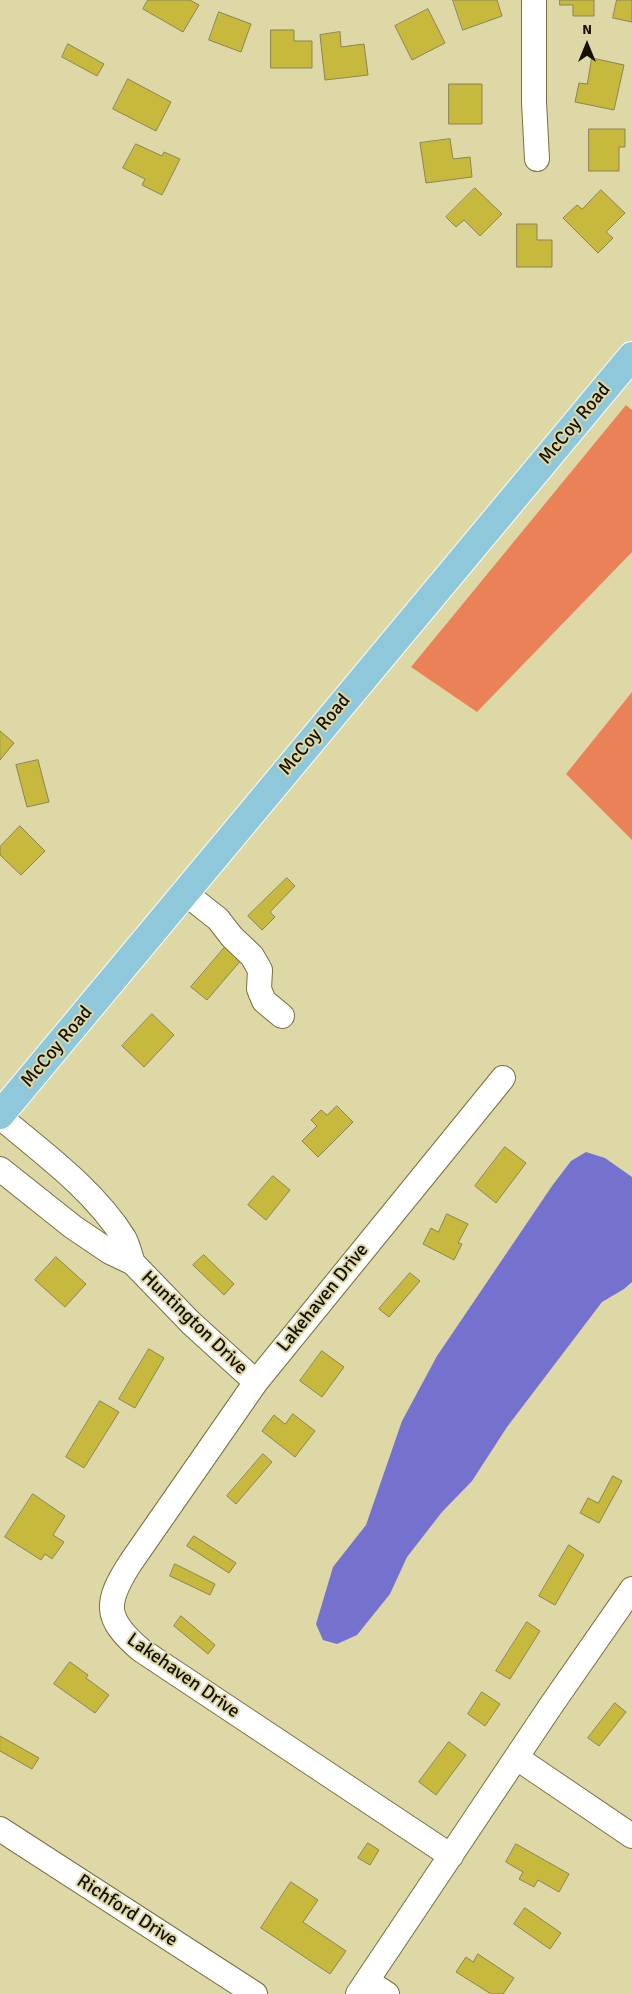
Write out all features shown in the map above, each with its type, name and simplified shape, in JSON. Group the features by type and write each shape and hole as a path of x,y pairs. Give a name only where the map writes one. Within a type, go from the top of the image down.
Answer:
{"main road":[{"name":"McCoy Road","path":"0,1116 185,893 629,367"}],"street":[{"path":"534,0 534,102 537,159"},
{"path":"185,893 218,920 252,956 260,970 259,989 264,1001 282,1016"},
{"name":"Lakehaven Drive","path":"451,1856 141,1650 124,1636 115,1623 112,1613 113,1597 118,1581 256,1382 504,1078"},
{"name":"Huntington Drive","path":"0,1116 57,1164 91,1198 125,1239 133,1263"},
{"name":"Huntington Drive","path":"0,1169 73,1227 110,1252 133,1263 191,1323 256,1382"},
{"path":"387,1994 363,1987 632,1590"},
{"path":"517,1758 632,1836"},
{"name":"Richford Drive","path":"0,1829 255,1994"}],"shaded area":[{"path":"626,405 632,410 632,552 477,712 411,667"},
{"path":"632,692 632,840 566,774"},
{"path":"586,1152 605,1158 632,1177 632,1282 602,1302 507,1427 472,1481 442,1512 407,1557 390,1594 357,1635 337,1644 323,1640 316,1624 333,1567 366,1525 402,1421 437,1356 552,1186 571,1161"}],"building":[{"path":"148,0 190,0 199,5 183,32 143,9"},
{"path":"453,0 497,0 502,16 463,30"},
{"path":"560,0 594,0 594,16 573,16 573,5 560,5"},
{"path":"617,0 632,0 632,22 613,18"},
{"path":"428,9 445,43 412,60 395,26"},
{"path":"219,12 251,24 241,52 209,40"},
{"path":"271,30 294,30 294,41 312,41 312,68 271,68"},
{"path":"340,32 341,47 364,44 368,75 325,80 320,35"},
{"path":"68,44 104,64 97,76 62,57"},
{"path":"592,58 624,65 614,110 575,102 579,83 587,84"},
{"path":"128,79 171,102 156,131 113,109"},
{"path":"449,84 482,84 482,124 449,124"},
{"path":"589,129 625,129 625,147 619,147 619,171 589,171"},
{"path":"450,139 453,159 470,157 472,177 426,183 420,143"},
{"path":"136,144 162,156 164,152 180,159 162,195 142,185 145,179 123,168"},
{"path":"475,188 502,214 480,236 464,220 456,227 446,217"},
{"path":"601,190 625,213 606,232 613,238 598,253 563,218 577,205 582,209"},
{"path":"517,224 537,224 537,240 552,240 552,267 517,267"},
{"path":"0,731 14,743 0,760"},
{"path":"38,760 49,802 27,807 16,765"},
{"path":"20,826 45,851 21,875 0,855 0,847"},
{"path":"287,878 295,886 270,912 275,917 262,930 248,916"},
{"path":"226,946 242,959 207,1000 191,987"},
{"path":"152,1014 174,1035 144,1067 122,1046"},
{"path":"337,1106 353,1122 318,1157 302,1141 317,1126 311,1120 321,1110 327,1115"},
{"path":"505,1147 526,1163 496,1203 475,1186"},
{"path":"273,1176 290,1190 266,1220 248,1205"},
{"path":"447,1214 468,1224 458,1243 462,1244 454,1260 423,1244 431,1228 438,1232"},
{"path":"204,1255 234,1284 224,1295 193,1265"},
{"path":"56,1257 86,1284 65,1307 35,1280"},
{"path":"410,1273 420,1281 389,1317 379,1309"},
{"path":"149,1349 164,1358 135,1408 119,1399"},
{"path":"322,1351 344,1367 322,1397 300,1381"},
{"path":"100,1401 119,1412 84,1468 66,1457"},
{"path":"293,1414 315,1431 295,1457 262,1431 274,1415 285,1424"},
{"path":"263,1454 272,1462 236,1504 227,1496"},
{"path":"613,1476 622,1481 599,1523 580,1513 588,1498 598,1503"},
{"path":"33,1494 65,1516 53,1535 64,1542 52,1559 45,1554 41,1560 5,1537"},
{"path":"194,1536 236,1563 229,1573 187,1546"},
{"path":"569,1545 584,1555 555,1605 539,1596"},
{"path":"175,1564 215,1584 210,1595 170,1576"},
{"path":"181,1616 215,1645 208,1654 174,1626"},
{"path":"527,1622 540,1631 510,1679 496,1671"},
{"path":"70,1662 88,1675 86,1678 109,1695 95,1713 54,1684"},
{"path":"482,1692 500,1704 485,1726 468,1714"},
{"path":"615,1703 626,1712 599,1746 588,1738"},
{"path":"0,1736 39,1758 32,1769 0,1751"},
{"path":"449,1742 466,1755 436,1795 419,1782"},
{"path":"368,1843 379,1850 370,1865 358,1858"},
{"path":"516,1844 569,1874 559,1892 538,1880 534,1887 519,1879 523,1872 506,1862"},
{"path":"291,1882 318,1900 303,1922 346,1951 330,1974 261,1928"},
{"path":"525,1908 561,1933 550,1949 514,1924"},
{"path":"478,1954 514,1978 503,1994 491,1994 456,1972 466,1957 473,1962"}]}
